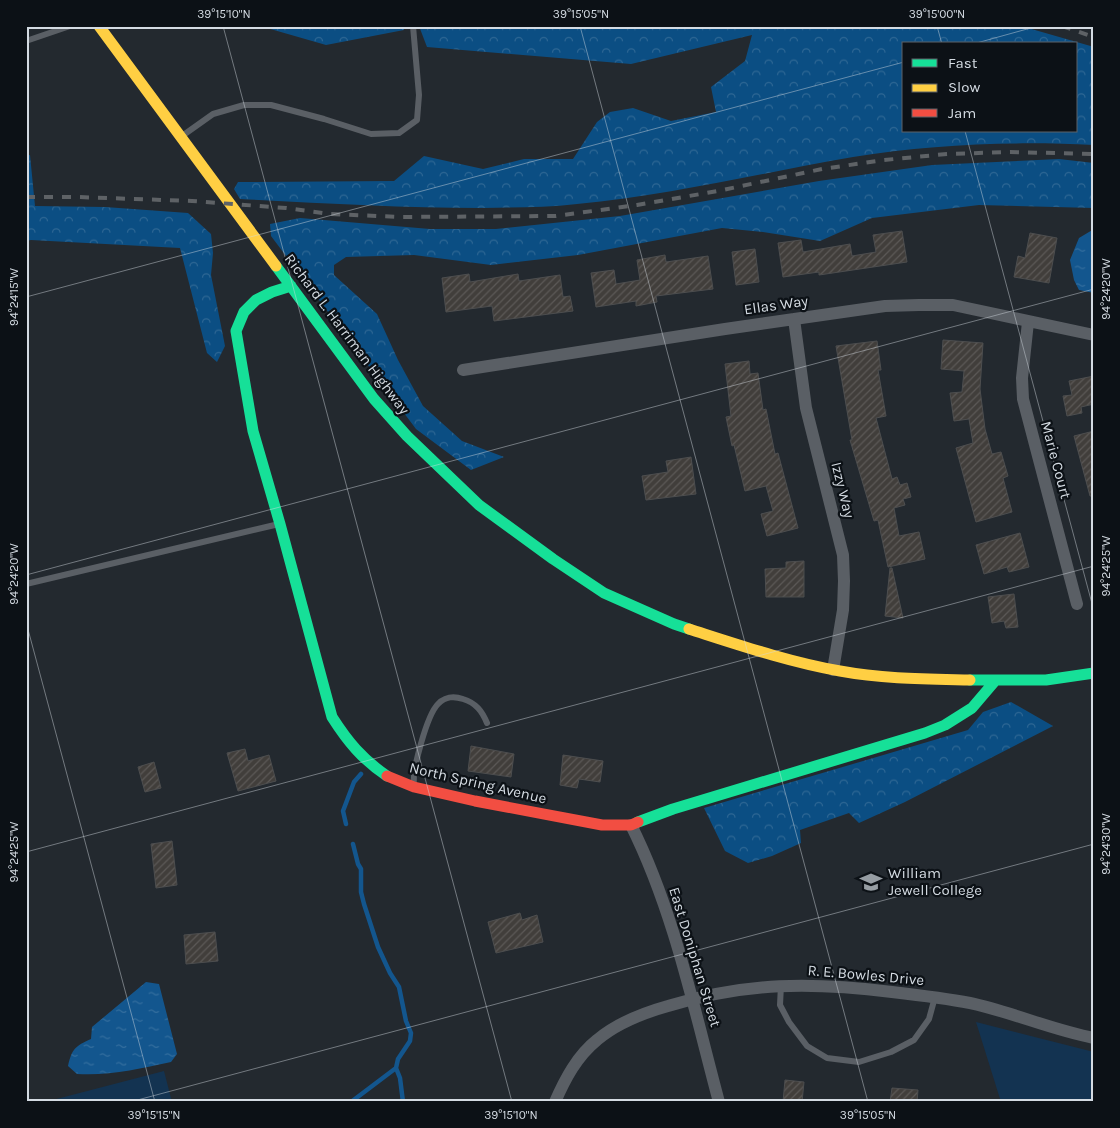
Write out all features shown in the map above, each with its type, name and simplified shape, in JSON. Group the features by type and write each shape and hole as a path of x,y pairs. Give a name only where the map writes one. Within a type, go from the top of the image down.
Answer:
{"main road":[{"name":"Richard L. Harriman Highway","path":"99,26 374,400 407,436 478,505 604,593 674,624 754,650 833,670 905,679 995,682 1046,680 1094,673"},
{"name":"North Spring Avenue","path":"290,286 266,293 250,303 239,318 236,331 253,431 332,717 348,742 363,757 386,774 414,787 475,801 602,826 631,825 673,808 925,733 944,725 972,708 995,682"}],"street":[{"name":"Ellas Way","path":"463,370 885,306 954,306 1094,335"},
{"name":"Izzy Way","path":"794,319 806,408 843,555 843,610 833,670"},
{"name":"Marie Court","path":"1028,322 1022,378 1022,399 1077,604"},
{"name":"East Doniphan Street","path":"631,825 659,891 680,956 719,1102"},
{"name":"R. E. Bowles Drive","path":"555,1102 572,1068 596,1040 613,1028 655,1010 691,999 747,988 780,985 842,986 935,997 972,1004 1094,1038"}],"lane":[{"path":"26,41 70,26"},
{"path":"181,137 213,114 244,106 271,105 324,118 371,134 398,133 417,120 419,95 413,26"},
{"path":"26,584 280,524"},
{"path":"414,787 413,775 415,766 429,720 438,704 455,696 464,699 480,709 487,723"},
{"path":"780,985 780,1005 789,1022 807,1046 827,1058 859,1062 891,1052 914,1040 930,1019 935,997"}],"shaded area":[{"path":"976,1022 1094,1052 1094,1102 1001,1102"},
{"path":"164,1071 172,1102 45,1102"}],"green space":[{"path":"260,26 404,26 404,30 326,45"},
{"path":"419,26 1021,26 1077,42 902,42 902,132 1078,132 1078,42 1094,47 1094,145 1034,143 912,149 853,157 646,195 553,206 421,207 240,199 234,189 238,182 394,181 424,156 483,169 524,159 573,159 597,122 610,112 633,108 671,121 716,112 711,87 745,61 752,35 631,64 427,47"},
{"path":"30,155 35,206 105,207 188,213 211,234 213,253 211,275 225,346 217,362 207,353 180,248 26,241 26,156"},
{"path":"1059,159 1094,163 1094,208 979,205 872,218 820,241 722,228 578,255 491,265 414,255 346,257 334,265 334,275 377,314 398,360 423,406 462,441 504,457 471,470 416,429 271,236 270,224 300,218 430,229 496,229 620,216 819,181 932,165"},
{"path":"1011,702 1053,726 905,802 859,823 849,813 800,830 801,843 772,856 748,863 725,851 704,808 968,730 983,712"}],"water":[{"path":"1094,229 1094,293 1079,290 1074,280 1070,260 1079,238"},
{"path":"146,982 159,984 177,1054 171,1062 112,1073 77,1074 68,1066 75,1049 91,1039 92,1027"}],"building":[{"path":"902,231 907,262 819,275 819,272 783,277 778,243 801,240 803,252 850,244 852,256 876,252 873,235"},
{"path":"1030,233 1057,238 1049,283 1014,277 1018,256 1025,258"},
{"path":"755,249 759,282 736,285 732,252"},
{"path":"665,255 666,262 708,256 713,289 656,296 657,302 636,306 636,301 596,307 591,273 614,270 616,284 640,280 637,260"},
{"path":"469,274 470,282 518,274 519,281 560,275 563,297 570,296 573,311 494,321 492,306 446,312 442,278"},
{"path":"943,340 983,343 980,389 985,429 992,454 1001,452 1008,476 1003,478 1012,512 976,522 956,448 973,443 969,419 954,421 950,393 962,392 964,371 941,369"},
{"path":"877,341 881,370 878,370 886,416 876,418 892,479 897,477 900,485 907,483 911,497 903,499 905,505 894,508 899,536 919,532 925,559 888,567 878,520 874,521 850,440 852,440 836,346"},
{"path":"749,361 750,374 758,373 763,410 766,409 775,454 778,453 798,528 767,536 761,514 773,511 766,486 745,491 726,417 731,416 725,364"},
{"path":"1094,376 1094,404 1081,407 1082,413 1067,416 1063,396 1072,395 1069,381"},
{"path":"1094,431 1094,496 1090,496 1074,436"},
{"path":"691,457 696,494 646,500 642,476 668,472 666,461"},
{"path":"1020,533 1029,567 1009,572 1007,567 984,574 976,545"},
{"path":"804,561 804,597 766,597 765,569 786,568 786,562"},
{"path":"890,568 892,568 903,618 885,616"},
{"path":"1014,594 1018,627 1006,628 1004,621 992,623 988,597"},
{"path":"471,746 514,754 511,777 468,771"},
{"path":"245,749 248,761 269,755 276,781 238,791 227,753"},
{"path":"563,755 603,761 600,782 579,779 577,788 560,785"},
{"path":"154,762 161,788 145,792 138,767"},
{"path":"172,841 177,885 156,888 151,844"},
{"path":"520,913 522,920 537,915 543,942 496,953 488,922"},
{"path":"215,932 218,961 186,964 184,935"},
{"path":"785,1080 804,1082 802,1102 783,1102"},
{"path":"892,1088 918,1090 917,1102 890,1102"}],"waterway":[{"path":"346,824 343,811 354,782 361,774"},
{"path":"351,1102 396,1068 398,1059 410,1041 411,1033 406,1021 399,987 378,947 364,904 361,892 361,869 353,844"},
{"path":"396,1068 400,1078 403,1102"}],"railway":[{"path":"1062,26 1094,37"},
{"path":"26,197 192,201 286,208 330,214 401,217 556,216 637,205 718,191 822,169 884,160 947,154 1010,152 1094,154"}],"traffic: fast":[{"path":"276,266 374,399 407,436 479,505 553,559 604,593 689,629"},
{"path":"291,286 256,300 244,312 236,331 253,431 332,717 356,750 387,776"},
{"path":"970,680 1046,680 1094,673"},
{"path":"638,822 673,809 925,733 945,725 972,708 995,681"}],"traffic: slow":[{"path":"99,26 276,266"},
{"path":"689,629 783,658 856,674 921,679 970,680"}],"traffic: jam":[{"path":"387,776 414,787 475,801 602,825 631,825 638,822"}],"place":[{"name":"William Jewell College","path":"871,882"}]}
